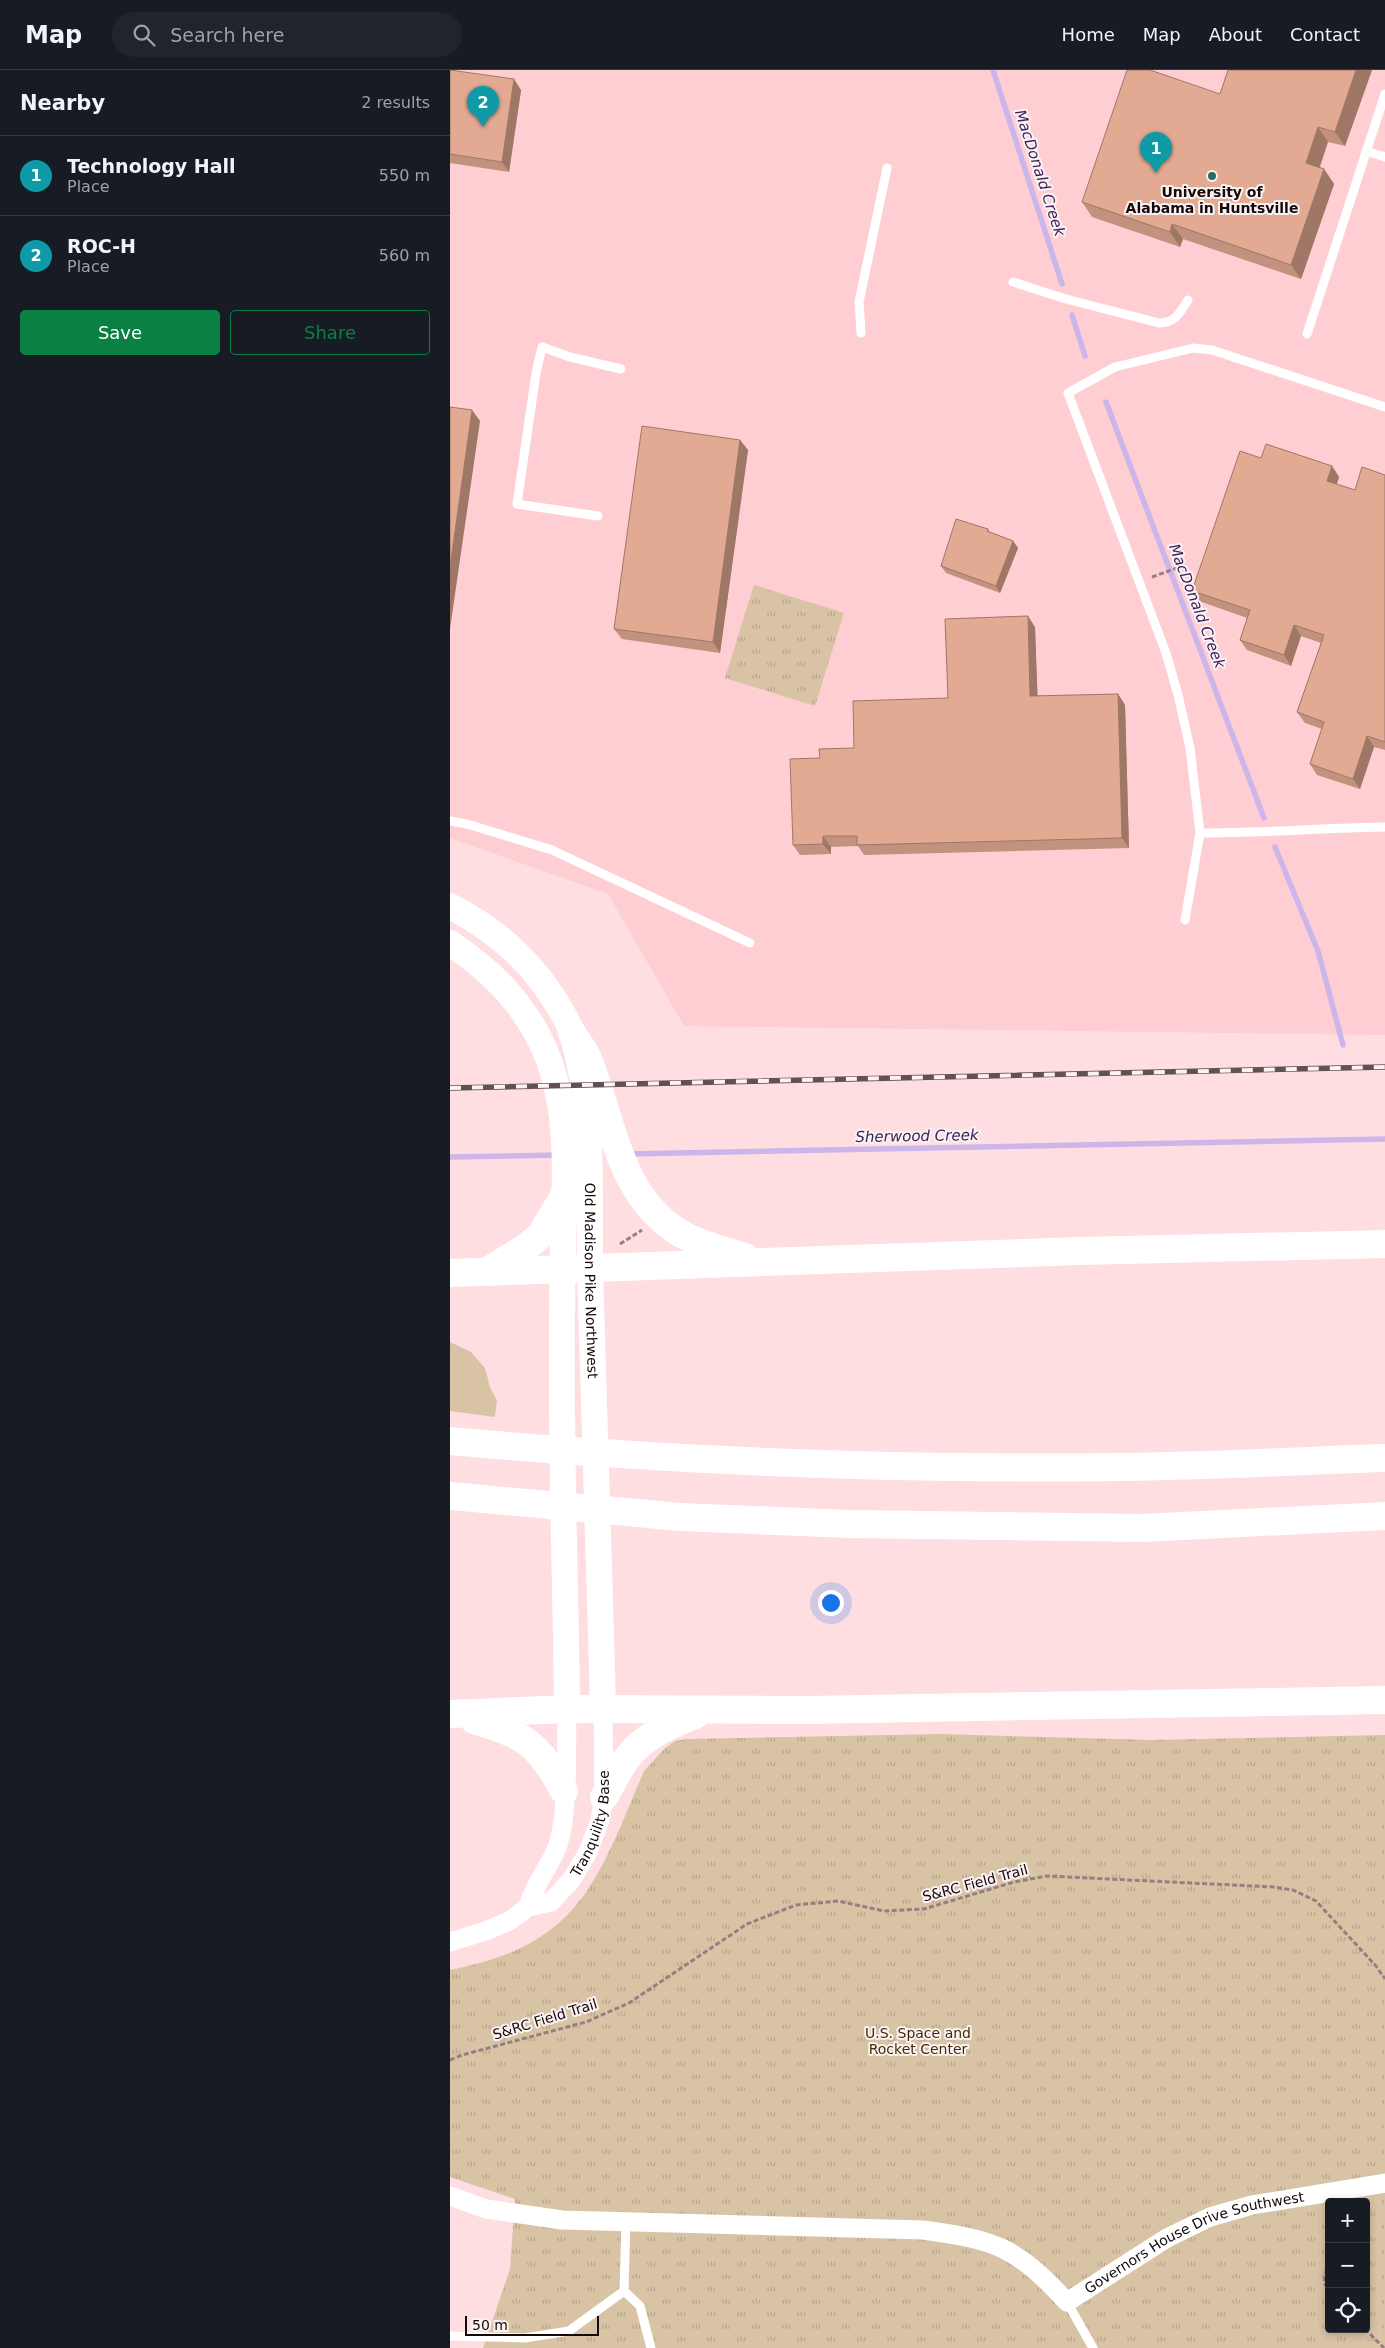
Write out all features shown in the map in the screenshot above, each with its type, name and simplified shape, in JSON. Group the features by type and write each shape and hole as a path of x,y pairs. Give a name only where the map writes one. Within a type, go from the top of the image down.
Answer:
{"highway":[{"path":"575,1046 587,1058 629,1178 650,1209 664,1222 698,1242 765,1264"},
{"path":"485,1272 519,1252 540,1236 577,1195"},
{"path":"450,1273 1385,1244"},
{"path":"450,1442 628,1455 892,1466 1120,1467 1385,1458"},
{"path":"450,1496 680,1517 849,1524 1142,1528 1385,1516"},
{"path":"452,1714 567,1709 806,1710 1385,1700"},
{"path":"604,1797 627,1758 642,1741 663,1728 706,1710"},
{"path":"452,1714 504,1729 526,1740 538,1750 564,1791"}],"main road":[{"name":"Old Madison Pike Northwest","path":"450,906 483,924 521,956 551,994 575,1046 586,1104 577,1195 562,1270 567,1709"},
{"name":"Old Madison Pike Northwest","path":"450,944 484,968 515,999 527,1016 548,1059 556,1089 590,1269 603,1710"}],"street":[{"name":"Tranquility Base","path":"528,1907 532,1890 557,1846 563,1824 567,1709"},
{"name":"Tranquility Base","path":"450,1942 486,1931 511,1920 528,1907 551,1902 572,1879 588,1852 600,1820 604,1797 603,1710"},
{"name":"Governors House Drive Southwest","path":"1067,2302 1167,2238 1210,2217 1271,2201 1385,2183"},
{"path":"450,2196 486,2209 562,2220 923,2230 968,2236 994,2244 1021,2258 1041,2274 1067,2302"}],"lane":[{"path":"1307,334 1385,94"},
{"path":"1366,151 1385,157"},
{"path":"861,333 858,302 887,168"},
{"path":"1013,282 1066,299 1159,323 1167,323 1178,317 1188,300"},
{"path":"598,516 517,504 536,373 542,347 570,357 621,369"},
{"path":"1185,920 1200,833 1190,748 1166,653 1068,393 1115,367 1193,348 1212,350 1385,407"},
{"path":"450,821 467,824 552,850 750,943"},
{"path":"1200,833 1272,833 1310,828 1385,827"},
{"path":"626,2222 624,2291 640,2306 652,2348"},
{"path":"450,2336 524,2338 569,2331 624,2291"},
{"path":"1067,2302 1093,2348"}],"path":[{"path":"1152,577 1185,565"},
{"path":"615,1248 644,1228"},
{"name":"S&RC Field Trail","path":"450,2060 462,2055 586,2022 629,2003 747,1924 796,1905 838,1901 884,1911 924,1909 1014,1882 1048,1876 1274,1887 1293,1890 1316,1901 1376,1966 1385,1979"},
{"path":"1369,2333 1384,2348"}],"shaded area":[{"path":"450,70 1385,70 1385,1035 684,1026 608,894 450,838"}],"green space":[{"path":"754,585 844,613 815,706 725,678"},
{"path":"450,1342 471,1352 485,1368 490,1387 497,1401 495,1417 450,1411"},
{"name":"U.S. Space and Rocket Center","path":"940,1734 1153,1740 1385,1735 1385,2348 483,2348 510,2269 515,2199 450,2177 450,1970 494,1959 529,1944 557,1925 578,1902 597,1876 644,1771 665,1748 675,1741 687,1739"}],"building":[{"path":"450,70 514,79 502,162 450,154"},
{"path":"1127,70 1150,70 1220,94 1228,70 1356,70 1335,132 1318,127 1306,163 1324,169 1291,265 1172,224 1170,232 1082,202"},
{"path":"450,407 472,410 450,567"},
{"path":"642,426 740,440 713,642 614,629"},
{"path":"1266,444 1332,466 1327,481 1355,490 1362,467 1385,475 1385,742 1367,736 1353,779 1310,764 1324,722 1297,712 1324,635 1294,625 1284,655 1240,640 1250,610 1192,591 1240,451 1261,458"},
{"path":"956,519 988,529 987,531 1013,541 996,586 941,566"},
{"path":"1028,616 1030,696 1118,694 1122,838 857,845 857,836 823,836 823,844 793,845 790,759 820,758 819,749 854,748 853,701 948,698 945,619"}],"waterway":[{"name":"MacDonald Creek","path":"993,70 1062,284"},
{"path":"1072,315 1085,356"},
{"name":"MacDonald Creek","path":"1106,402 1264,818"},
{"name":"MacDonald Creek","path":"1275,847 1318,951 1343,1045"},
{"name":"Sherwood Creek","path":"627,1154 1385,1139"},
{"name":"Sherwood Creek","path":"450,1157 558,1155"}],"railway":[{"path":"450,1088 1385,1067"}],"place":[{"name":"ROC-H","path":"483,127"},
{"name":"Technology Hall","path":"1156,173"},
{"name":"University of Alabama in Huntsville","path":"1212,176"}]}
